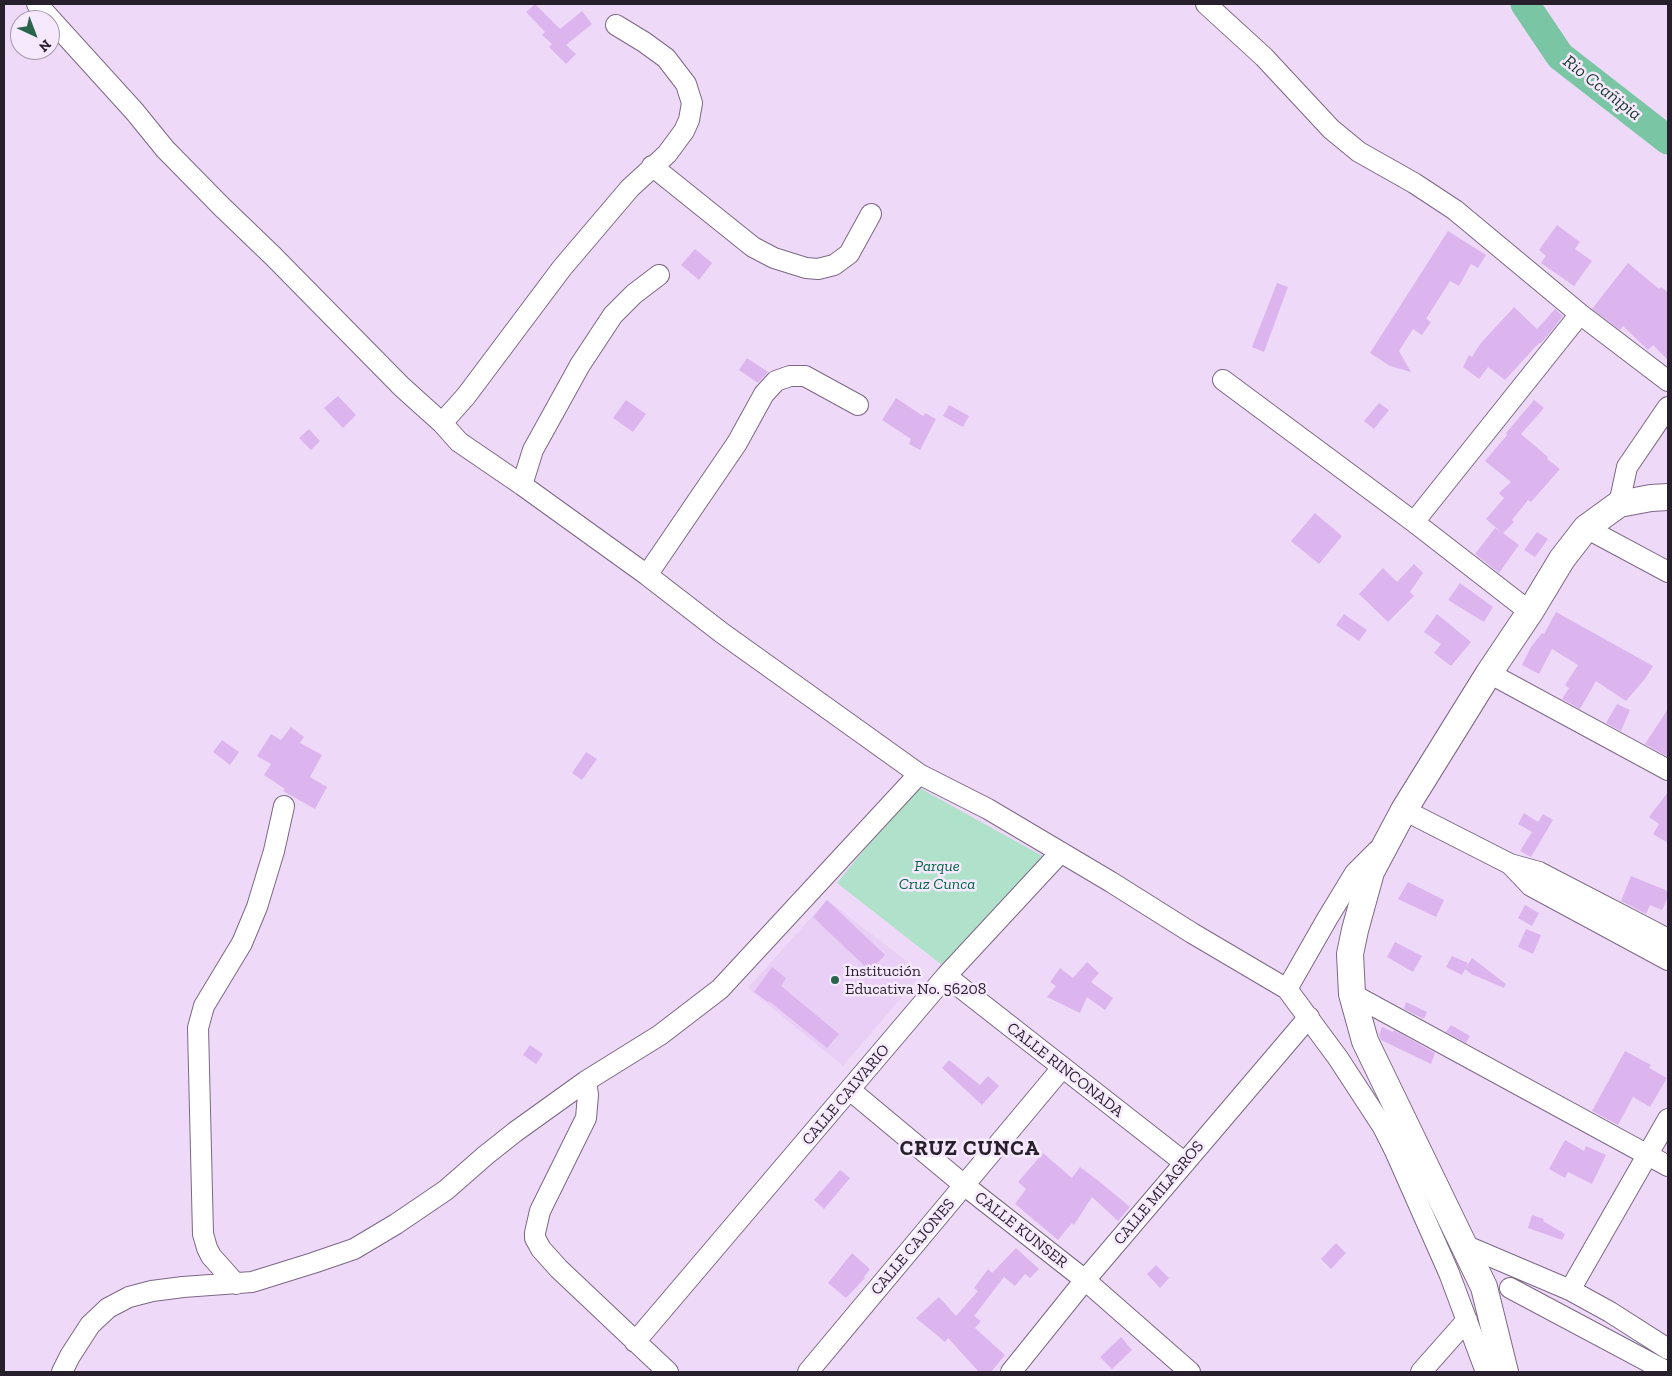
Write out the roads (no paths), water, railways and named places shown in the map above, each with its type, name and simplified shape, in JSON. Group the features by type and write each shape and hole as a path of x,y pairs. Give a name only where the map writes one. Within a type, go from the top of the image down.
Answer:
{"main road":[{"path":"1505,1372 1484,1288 1464,1245 1404,1146 1365,1041 1352,994 1350,954 1354,930 1371,872 1404,810 1562,559 1586,528 1619,504 1668,497"}],"street":[{"path":"37,4 136,112 165,149 459,442 522,484 647,575 722,633 919,774 988,809 1287,989 1309,1017 1383,1127 1404,1146 1486,1372"},
{"path":"1206,4 1264,57 1331,129 1359,152 1414,183 1455,210 1580,314 1668,381"},
{"path":"442,423 466,396 562,268 630,188 666,154 684,131 689,120 692,103 686,84 666,58 616,25"},
{"path":"652,166 753,247 781,260 806,268 818,269 834,265 849,254 871,214"},
{"path":"522,484 533,450 580,365 613,315 634,294 659,274"},
{"path":"1414,522 1580,314"},
{"path":"647,575 737,443 764,394 776,381 790,376 805,376 858,405"},
{"path":"1223,380 1414,522 1530,612"},
{"path":"1619,504 1627,467 1668,408"},
{"path":"1586,528 1668,572"},
{"path":"1489,673 1668,770"},
{"path":"62,1372 90,1325 108,1308 129,1298 152,1291 236,1284 271,1277 354,1249 396,1224 446,1190 515,1132 586,1081 660,1035 720,989 919,774"},
{"path":"236,1284 211,1256 203,1234 198,1028 204,1006 242,943 257,907 274,851 284,806"},
{"path":"1404,810 1510,864 1531,886 1623,924 1668,939"},
{"path":"1287,989 1355,873 1389,839"},
{"name":"CALLE CALVARIO","path":"635,1342 946,976 1061,852"},
{"path":"1623,924 1668,960"},
{"name":"CALLE RINCONADA","path":"946,976 1185,1163"},
{"path":"1352,994 1668,1166"},
{"name":"CALLE MILAGROS","path":"1011,1372 1085,1280 1309,1017"},
{"name":"CALLE CAJONES","path":"808,1372 1062,1068"},
{"path":"586,1081 588,1095 586,1118 540,1211 535,1238 541,1249 559,1269 668,1372"},
{"name":"CALLE KUNSER","path":"850,1090 964,1185 1085,1280 1190,1372"},
{"path":"1570,1290 1668,1119"},
{"path":"1464,1245 1570,1290 1610,1312 1668,1349"},
{"path":"1510,1288 1665,1367"},
{"path":"1421,1372 1466,1320"}],"waterway":[{"name":"Rio Ccañipia","path":"1525,4 1560,56 1668,140"}],"place":[{"name":"Institución Educativa No. 56208","path":"835,980"}],"district":[{"name":"CRUZ CUNCA","path":"970,1149"}],"park label":[{"name":"Parque Cruz Cunca","path":"937,875"}]}
